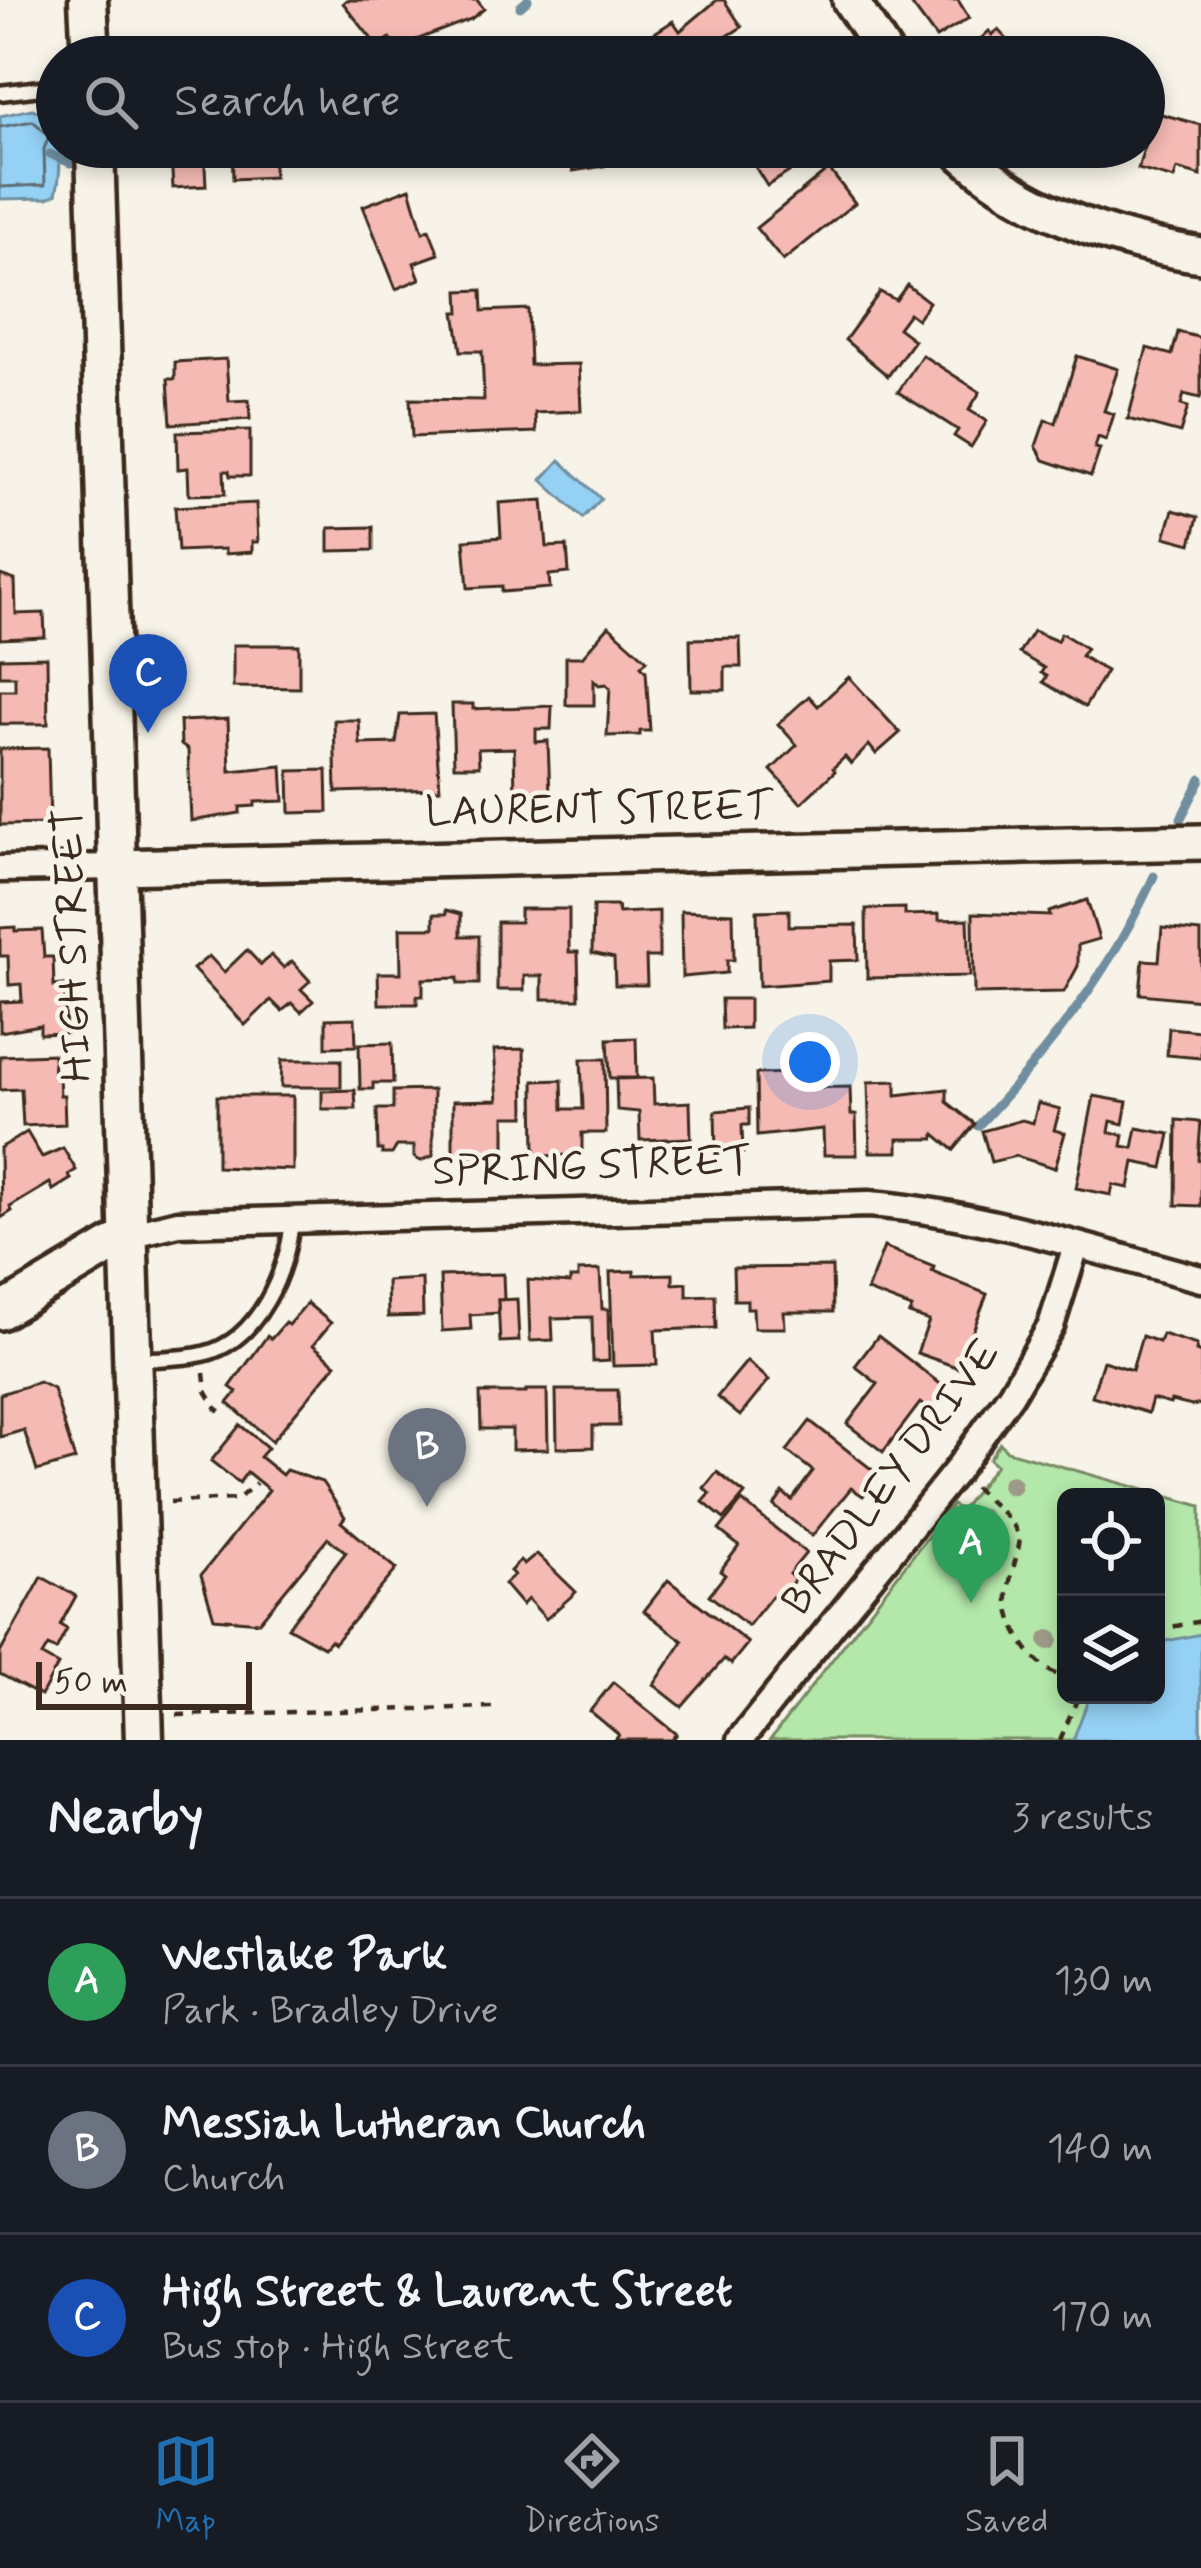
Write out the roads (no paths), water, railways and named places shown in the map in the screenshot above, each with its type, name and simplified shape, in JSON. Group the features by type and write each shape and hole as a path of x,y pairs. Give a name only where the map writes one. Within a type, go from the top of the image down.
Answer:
{"main road":[{"path":"88,0 90,36"},
{"name":"HIGH STREET","path":"95,168 144,1740"}],"street":[{"path":"850,0 873,36"},
{"path":"977,168 1058,215 1112,237 1201,255"},
{"name":"LAURENT STREET","path":"0,869 1201,842"},
{"name":"SPRING STREET","path":"0,1312 129,1235 166,1223 292,1219 869,1204 931,1209 1201,1279"},
{"name":"BRADLEY DRIVE","path":"740,1740 956,1472 1011,1394 1051,1326 1076,1246"}],"lane":[{"path":"0,93 36,89"},
{"path":"132,1360 205,1354 246,1327 280,1280 290,1252 292,1219"}],"water":[{"path":"36,111 36,168 59,168 56,194 0,199 0,116"},
{"path":"560,460 601,499 583,518 542,480"},
{"path":"1201,1634 1201,1740 1073,1740 1087,1704 1165,1704 1165,1641"}],"waterway":[{"path":"520,7 528,0"},
{"path":"1181,818 1201,779"},
{"path":"978,1126 1076,1008 1118,944 1154,876"}],"place":[{"name":"High Street & Laurent Street","path":"148,733"},
{"name":"Messiah Lutheran Church","path":"427,1507"},
{"name":"Westlake Park","path":"971,1603"}]}
